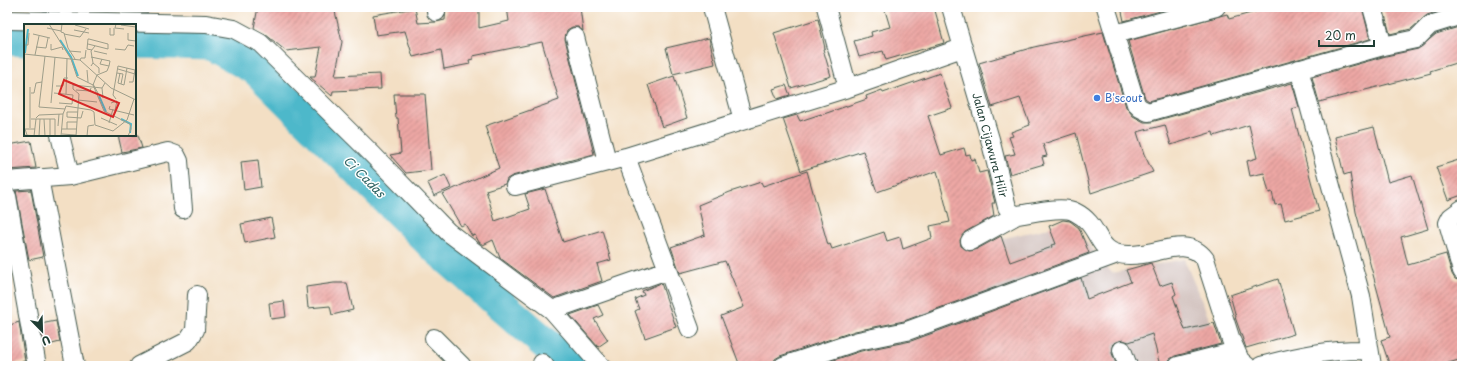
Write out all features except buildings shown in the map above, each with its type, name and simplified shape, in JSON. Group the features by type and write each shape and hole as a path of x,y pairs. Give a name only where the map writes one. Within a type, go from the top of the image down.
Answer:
{"street":[{"path":"712,7 743,120"},
{"path":"826,7 848,88"},
{"name":"Jalan Cijawura Hilir","path":"951,7 990,139 1007,207 1011,212 1018,214"},
{"path":"1106,7 1136,104 1148,112 1299,69 1416,38 1430,25 1462,15"},
{"path":"1114,34 1216,7"},
{"path":"1372,7 1383,46"},
{"path":"7,20 47,18 206,24 234,29 260,43 367,148 448,232 552,310 601,366"},
{"path":"575,36 607,161"},
{"path":"515,186 626,157 848,88 962,48"},
{"path":"1261,366 1302,355 1348,350 1370,358 1361,296 1299,69"},
{"path":"60,136 70,176"},
{"path":"7,181 70,176 168,152 176,155 179,161 183,209"},
{"path":"626,157 690,329"},
{"path":"40,178 75,366"},
{"path":"7,196 37,366"},
{"path":"1462,209 1451,217 1448,223 1462,271"},
{"path":"970,242 1018,214 1056,210 1074,211 1084,218 1101,244 1109,252 1131,256 1176,247 1191,248 1200,252 1205,259 1236,351 1240,360 1247,366"},
{"path":"783,366 858,341 907,332 1117,254"},
{"path":"552,310 667,270"},
{"path":"139,366 188,341 195,330 197,295"},
{"path":"434,338 462,366"},
{"path":"1178,366 1236,351"}],"shaded area":[{"path":"1071,223 1112,273 1184,259 1229,366 1026,366 912,333 895,251 958,236 964,247"}],"waterway":[{"name":"Ci Cadas","path":"7,39 24,40"},
{"name":"Ci Cadas","path":"136,42 211,44 256,69 434,246 571,366"}],"place":[{"name":"B'scout","path":"1097,98"}]}
